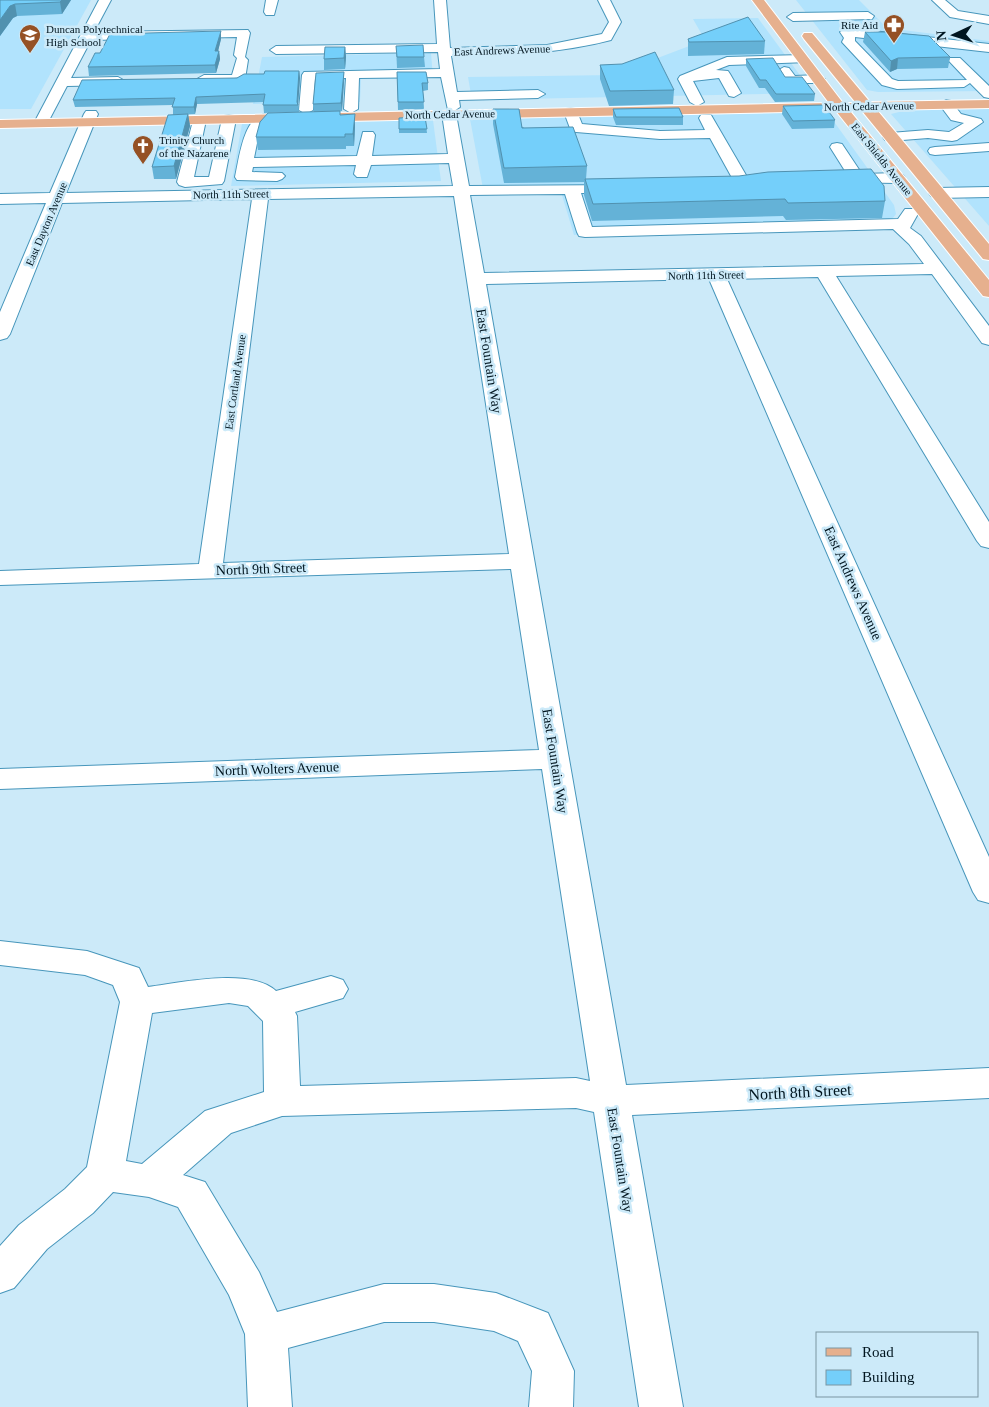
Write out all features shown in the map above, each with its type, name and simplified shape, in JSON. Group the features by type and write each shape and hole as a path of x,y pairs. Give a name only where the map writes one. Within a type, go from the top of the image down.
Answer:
{"main road":[{"name":"East Shields Avenue","path":"758,0 828,93 989,292"},
{"path":"767,0 786,23 791,27 802,29"},
{"name":"East Shields Avenue","path":"789,13 989,255"},
{"name":"North Cedar Avenue","path":"451,101 464,110 528,108 538,91 699,106 791,82 861,102 946,104 985,93"},
{"name":"North Cedar Avenue","path":"90,118 231,102 306,110 351,109 451,101 571,112 699,106 828,93"},
{"name":"North Cedar Avenue","path":"861,102 985,93"},
{"name":"North Cedar Avenue","path":"231,102 266,118 367,127 451,101"},
{"name":"North Cedar Avenue","path":"0,116 43,119 200,120 231,102"},
{"name":"North Cedar Avenue","path":"0,124 43,119"},
{"path":"897,178 911,180 922,189 937,193"},
{"path":"934,224 970,252 989,275"}],"street":[{"path":"43,119 105,0"},
{"name":"East Fountain Way","path":"440,0 459,173 661,1407"},
{"name":"East Andrews Avenue","path":"444,50 550,50 586,44 607,38 615,22 604,0"},
{"path":"938,0 954,14 989,20"},
{"path":"789,13 809,12 811,10 807,6"},
{"path":"789,13 868,16"},
{"path":"802,29 832,29 989,48"},
{"path":"846,32 850,38 848,42 878,74"},
{"path":"86,36 244,33 238,79 190,80"},
{"path":"789,41 770,44 791,82"},
{"path":"936,42 962,77 985,93"},
{"path":"276,50 444,50"},
{"path":"791,82 803,60"},
{"path":"761,182 735,184 715,134 685,80 727,61 828,93"},
{"path":"695,75 734,72 791,82"},
{"path":"306,110 309,74 448,73"},
{"path":"351,109 354,74"},
{"path":"723,74 734,93"},
{"path":"838,74 962,77"},
{"path":"62,82 131,81"},
{"path":"451,101 538,91"},
{"path":"200,120 185,182 216,181 231,102"},
{"path":"946,104 956,117"},
{"path":"571,112 576,128 660,135 715,134"},
{"path":"890,137 928,134 952,137 976,122 931,114 913,121 914,127 928,134 943,150"},
{"name":"East Dayton Avenue","path":"0,334 57,198 57,178 90,118"},
{"path":"266,118 252,132 244,177 362,167 459,173 572,189 640,188"},
{"path":"362,167 366,151 367,127"},
{"path":"858,179 837,147 871,146"},
{"path":"903,152 989,147"},
{"name":"North 11th Street","path":"0,199 261,193 459,173"},
{"path":"829,180 897,178"},
{"path":"572,189 585,232 904,224"},
{"path":"937,193 989,192"},
{"name":"East Cortland Avenue","path":"210,571 261,193"},
{"path":"917,203 902,230 915,240 989,339"},
{"name":"North 11th Street","path":"476,279 936,269"},
{"path":"824,272 989,541"},
{"name":"East Andrews Avenue","path":"716,275 989,892"},
{"name":"North 9th Street","path":"0,578 522,561"},
{"name":"North Wolters Avenue","path":"0,779 555,759"},
{"path":"0,953 87,963 127,977 138,1002 105,1174 80,1201 32,1237 0,1275"},
{"path":"270,1006 332,988"},
{"path":"138,1002 229,990 258,995 280,1016 282,1102"},
{"name":"North 8th Street","path":"149,1181 218,1122 282,1102 576,1093 611,1101 989,1083"},
{"path":"105,1174 149,1181 191,1194 245,1285 266,1334 270,1407"},
{"path":"266,1334 384,1303 434,1303 496,1312 533,1327 553,1371 551,1407"}],"shaded area":[{"name":"Duncan Polytechnical High School","path":"0,0 91,0 31,109 0,109"},
{"path":"796,0 859,0 887,28 989,41 989,91 878,92 867,90"},
{"path":"758,18 813,93 472,100 468,77 613,75 705,40 693,19"},
{"path":"431,53 433,78 361,79 360,102 253,104 262,57"},
{"path":"989,109 989,226 891,114 907,110"},
{"path":"827,112 894,205 896,214 887,226 888,229 574,235 561,192 484,194 470,119"},
{"path":"433,120 441,181 231,186 242,124"}],"building":[{"path":"0,0 62,0 60,2 15,4 10,6 0,20"},
{"path":"748,17 765,41 689,42 688,39"},
{"path":"221,31 215,51 219,51 215,65 88,67 95,53 100,53 110,34"},
{"path":"865,32 929,36 950,57 898,58 891,61"},
{"path":"423,45 424,57 397,57 396,46"},
{"path":"325,47 345,47 344,58 324,59"},
{"path":"655,52 674,90 610,91 600,65 622,64"},
{"path":"773,58 785,77 802,77 815,94 776,94 766,80 760,80 746,59"},
{"path":"265,71 299,71 298,105 263,105 265,94 196,97 194,107 172,107 175,98 73,100 82,80 237,78 244,74 264,74"},
{"path":"344,72 341,103 313,104 316,73"},
{"path":"397,72 426,72 428,83 422,83 424,102 398,102"},
{"path":"824,105 835,120 793,121 783,106"},
{"path":"679,108 683,117 616,117 613,109"},
{"path":"493,109 519,109 522,128 573,127 587,166 504,168"},
{"path":"340,111 340,115 355,114 353,134 345,134 345,137 256,137 260,122 268,113"},
{"path":"188,114 174,166 152,167 168,115"},
{"path":"425,117 427,129 399,129 399,118"},
{"path":"871,169 884,186 885,201 788,203 785,199 593,204 585,179 739,176 768,172"}],"place":[{"name":"Rite Aid","path":"894,44"},
{"name":"Duncan Polytechnical High School","path":"30,54"},
{"name":"Trinity Church of the Nazarene","path":"143,165"}]}
